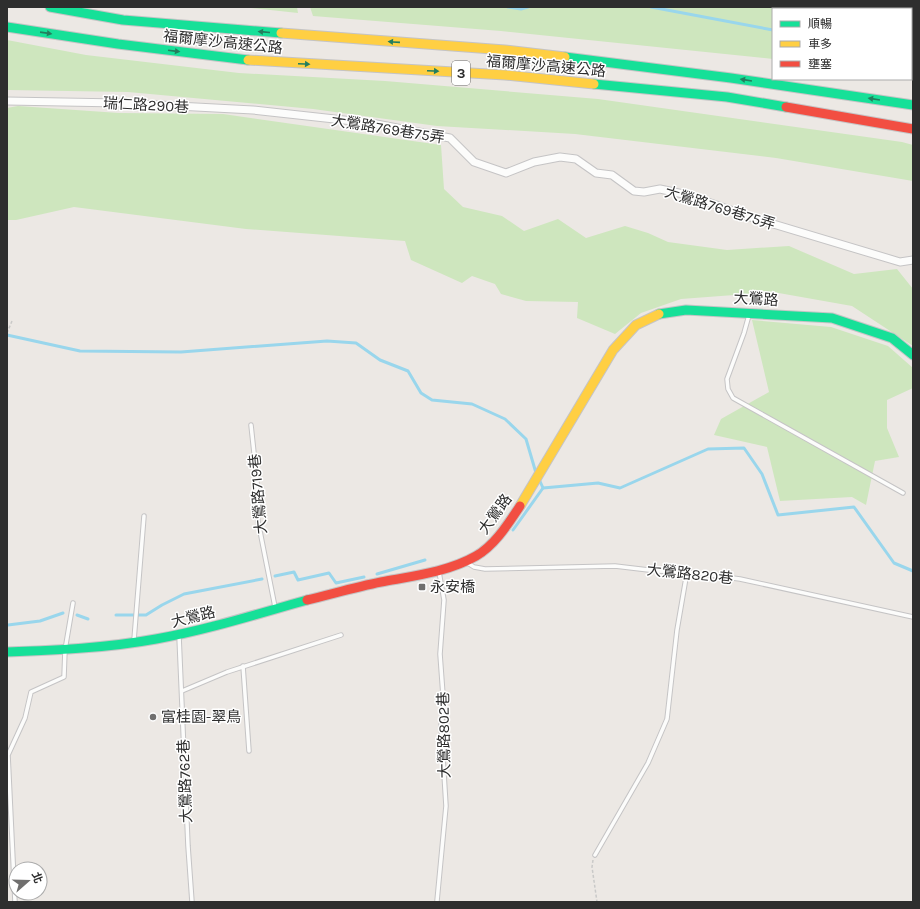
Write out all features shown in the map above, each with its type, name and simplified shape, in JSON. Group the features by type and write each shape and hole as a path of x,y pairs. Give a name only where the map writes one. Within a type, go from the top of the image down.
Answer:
{"main road":[{"name":"福爾摩沙高速公路","path":"50,7 123,20 505,50 731,78 913,105"},
{"name":"福爾摩沙高速公路","path":"7,27 118,44 258,61 505,75 727,97 913,130"},
{"name":"大鶯路","path":"7,652 65,650 133,644 179,635 364,586 466,562 478,556 496,539 537,478 613,350 626,333 642,319 669,310 750,312 832,318 892,338 913,355"}],"street":[{"name":"瑞仁路290巷","path":"7,101 120,103 253,110 284,114"},
{"name":"大鶯路769巷75弄","path":"284,114 371,123 450,138 474,162 506,173 534,162 560,157 576,159 596,172 612,175 634,191 644,192 660,189 688,195 750,217 900,262 913,260"}],"lane":[{"path":"750,312 727,379 728,389 733,398 903,493"},
{"name":"大鶯路719巷","path":"251,425 257,481 257,516 276,610"},
{"path":"133,644 144,516"},
{"name":"大鶯路820巷","path":"466,562 474,567 485,569 615,566 657,571 687,572 740,579 913,617"},
{"name":"大鶯路802巷","path":"437,901 446,806 441,725 444,709 440,654 444,600 438,569"},
{"path":"594,855 648,763 667,719 677,630 687,572"},
{"path":"15,902 8,755 25,718 31,692 64,677 65,650 73,603"},
{"name":"大鶯路762巷","path":"179,635 188,846 192,902"},
{"path":"182,691 243,666 341,635"},
{"path":"243,666 249,751"}],"path":[{"path":"8,331 12,321"},
{"path":"594,855 592,867 597,902"}],"green space":[{"path":"241,7 297,7 298,13"},
{"path":"310,7 913,7 913,80 912,8 772,8 772,59 501,31 313,16"},
{"path":"7,40 86,55 239,73 385,81 598,99 902,142 913,145 913,181 776,158 575,134 437,126 313,109 128,92 7,90"},
{"path":"18,106 119,113 223,114 441,145 444,189 463,207 502,216 524,231 558,219 586,238 625,226 648,233 668,242 727,250 789,246 854,274 897,269 913,289 913,346 852,306 773,292 681,299 641,313 615,334 577,318 578,302 526,301 501,294 495,284 472,276 462,283 411,260 405,241 246,229 74,207 16,220 7,220 7,108"},
{"path":"752,320 831,327 888,346 913,368 913,388 887,400 887,428 899,457 875,461 866,505 852,497 780,501 767,447 714,435 721,419 769,392"}],"waterway":[{"path":"508,7 521,9 528,7"},
{"path":"651,7 772,30"},
{"path":"7,335 80,351 181,352 327,341 356,343 380,360 408,371 421,393 432,400 472,404 505,419 526,439 536,473"},
{"path":"539,479 543,488 598,483 620,488 708,449 744,448 762,474 778,515 854,507 894,563 913,571"},
{"path":"513,530 543,488"},
{"path":"377,574 425,560"},
{"path":"275,576 294,572 298,580 329,573 336,583 364,577"},
{"path":"116,615 146,615 184,594 262,579"},
{"path":"8,625 40,621 63,613"},
{"path":"77,615 88,619"}],"traffic: fast":[{"path":"50,7 123,20 281,33"},
{"path":"7,27 118,44 248,60"},
{"path":"565,57 731,78 913,105"},
{"path":"594,84 727,97 786,107"},
{"path":"659,314 686,310 832,318 892,338 913,355"},
{"path":"7,652 101,647 156,639 213,626 307,600"}],"traffic: slow":[{"path":"281,33 505,50 565,57"},
{"path":"248,60 505,75 594,84"},
{"path":"520,506 613,350 636,325 659,314"}],"traffic: jam":[{"path":"786,107 913,129"},
{"path":"307,600 372,584 430,573 454,566 476,556 489,546 501,534 520,506"}],"place":[{"name":"永安橋","path":"422,587"},
{"name":"富桂園-翠鳥","path":"153,717"}]}
